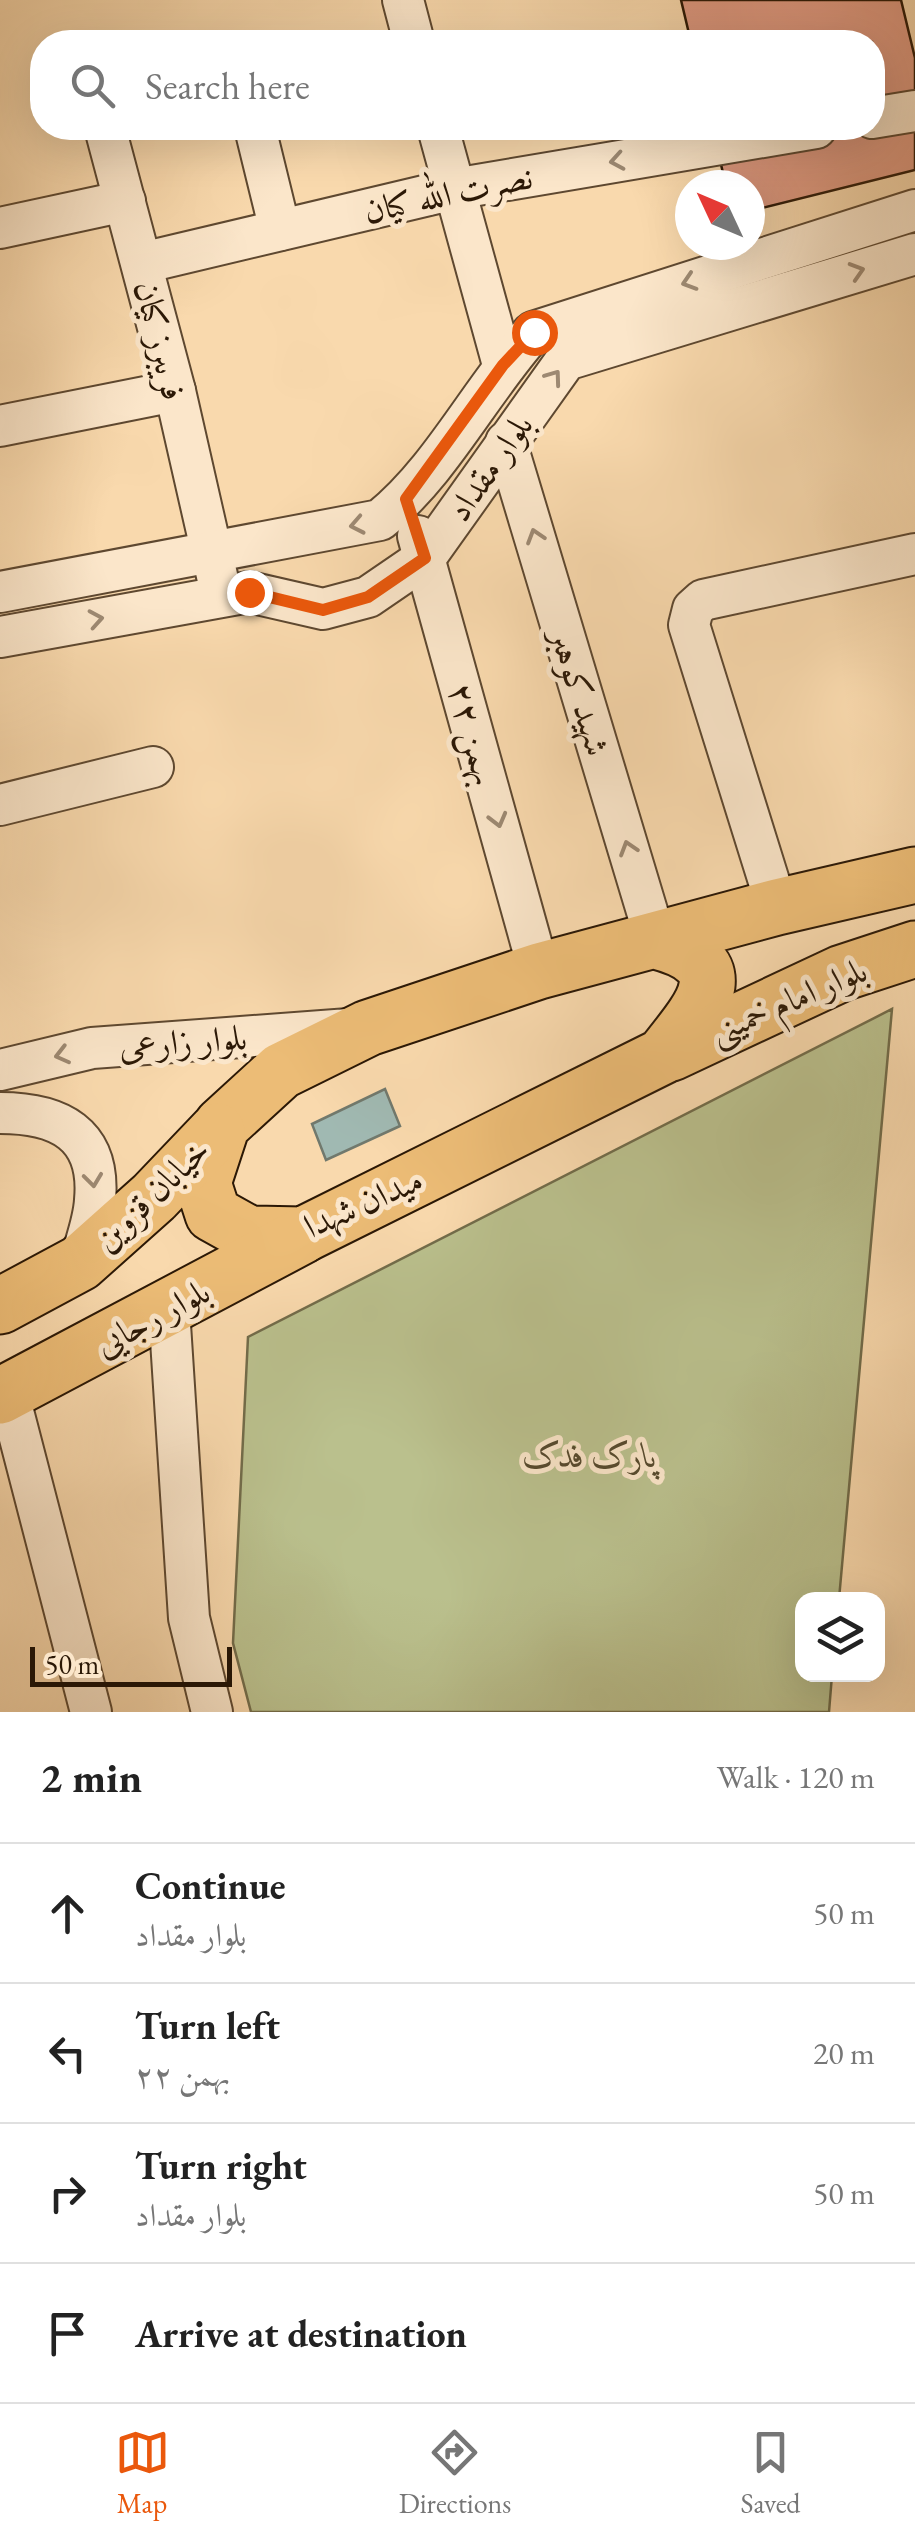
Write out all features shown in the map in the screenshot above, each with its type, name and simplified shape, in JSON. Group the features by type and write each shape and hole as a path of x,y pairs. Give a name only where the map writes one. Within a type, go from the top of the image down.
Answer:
{"highway":[{"path":"656,941 915,875"},
{"name":"میدان شهدا","path":"656,941 682,948 701,961 708,985 700,1010 664,1056 302,1235 249,1234 213,1214 203,1183 222,1125 281,1071 368,1028 539,970 656,941"},
{"name":"بلوار امام خمینی","path":"664,1056 842,973 915,949"},
{"name":"خیابان قزوین","path":"80,1262 154,1197 222,1125"},
{"name":"بلوار رجایی","path":"4,1394 302,1235"},
{"path":"0,1306 80,1262"}],"street":[{"path":"403,0 411,30"},
{"path":"885,116 915,111"},
{"name":"فریبرز کیان","path":"108,140 175,391 221,597"},
{"path":"257,140 280,230"},
{"path":"441,140 503,365"},
{"name":"نصرت الله کیان","path":"142,264 454,189 745,140"},
{"path":"0,228 125,200"},
{"name":"بلوار مقداد","path":"0,592 380,520 406,499 503,365 534,332 913,234"},
{"name":"بلوار مقداد","path":"0,637 249,592 323,610 368,597 425,558 566,360 913,234"},
{"path":"0,426 175,391"},
{"name":"شهید کوهبر","path":"506,442 656,941"},
{"name":"۲۲ بهمن","path":"406,499 539,970"},
{"path":"778,907 690,624 693,609 703,600 915,554"},
{"path":"0,805 152,766"},
{"name":"بلوار زارعی","path":"3,1059 92,1048 368,1028"},
{"path":"0,1114 33,1113 64,1124 90,1152 96,1199 80,1262"},
{"path":"169,1309 189,1618 212,1712"},
{"path":"4,1394 91,1712"}],"green space":[{"name":"پارک فدک","path":"892,1009 840,1592 795,1592 795,1682 831,1682 829,1712 251,1712 233,1643 248,1337"}],"water":[{"path":"385,1089 400,1126 326,1160 312,1124"}],"building":[{"path":"681,0 901,0 915,58 915,170 765,207 765,170 722,170 715,140 885,140 885,30 688,30"}],"route":[{"path":"249,592 323,610 368,597 425,558 406,499 503,365 534,332"}]}
